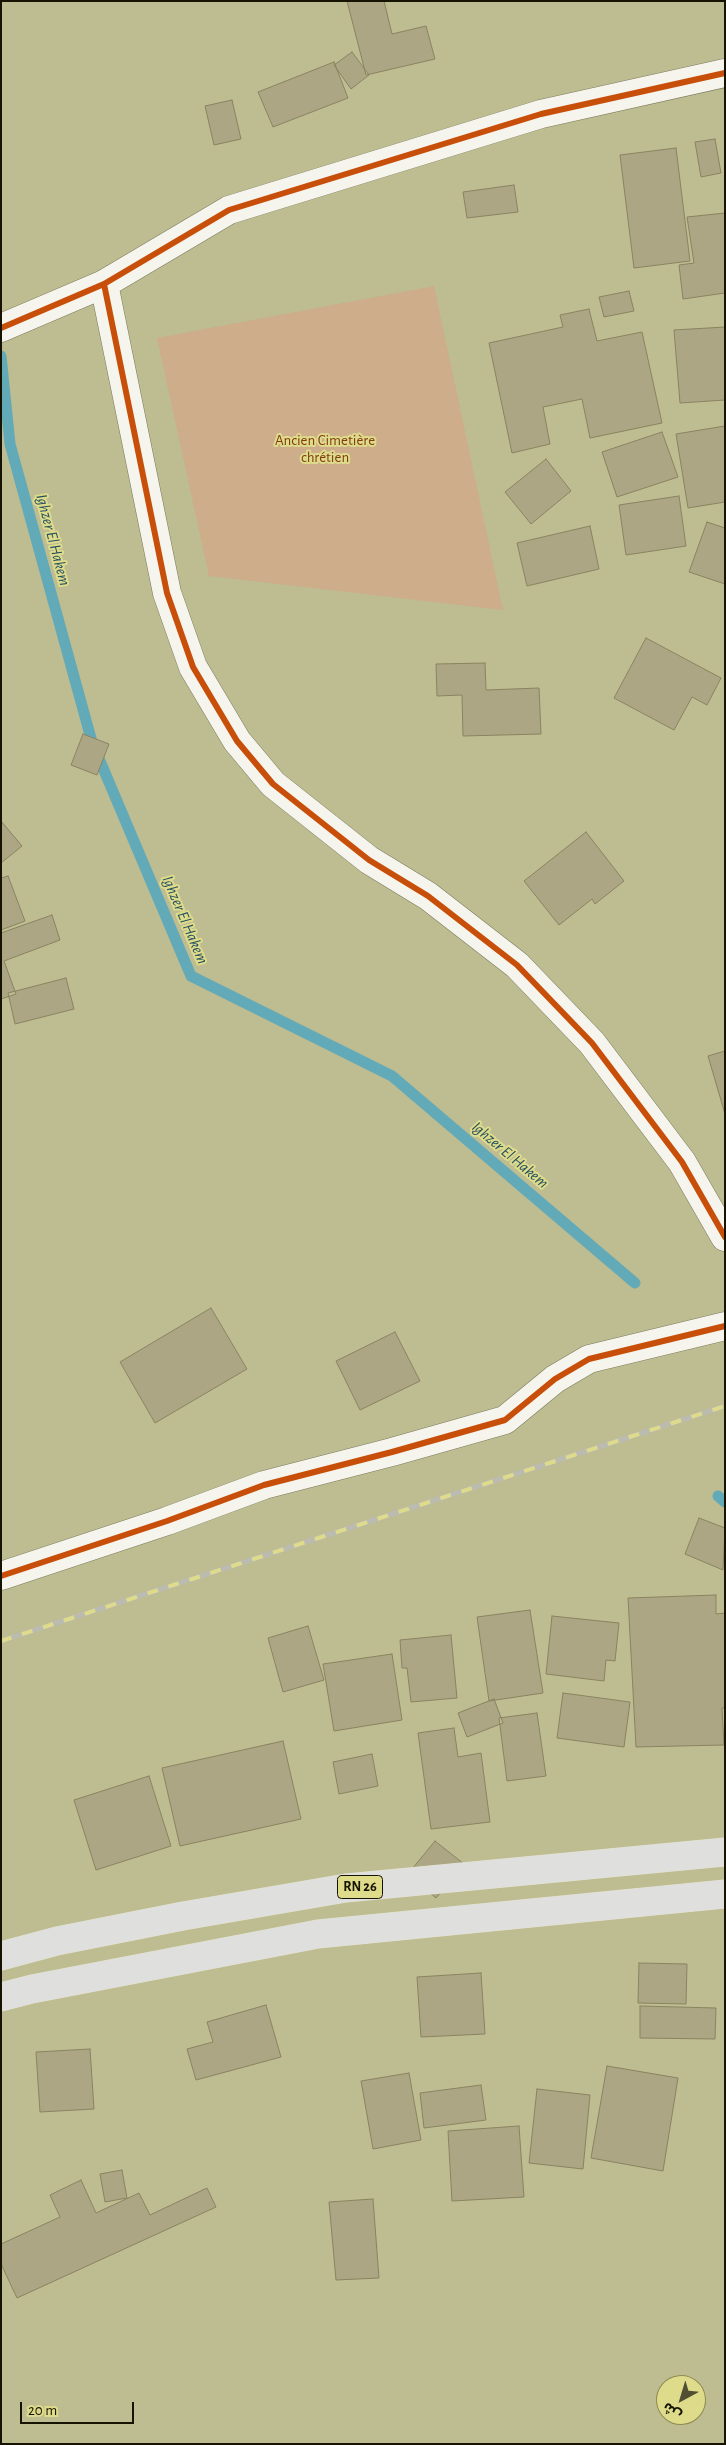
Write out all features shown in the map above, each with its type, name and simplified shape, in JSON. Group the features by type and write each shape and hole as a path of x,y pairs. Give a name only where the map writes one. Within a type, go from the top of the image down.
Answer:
{"main road":[{"name":"RN 26","path":"1,1956 57,1941 174,1918 346,1888 725,1852"},
{"path":"1,1997 32,1988 318,1934 725,1894"}],"street":[{"path":"1,328 104,284 229,210 541,114 725,73"},
{"path":"104,284 167,593 193,668 237,741 272,784 369,860 428,896 517,966 592,1043 682,1162 725,1237"},
{"path":"1,1576 167,1521 264,1485 505,1420 555,1379 589,1359 725,1326"}],"green space":[{"name":"Ancien Cimetière chrétien","path":"434,286 503,610 209,576 157,338"}],"building":[{"path":"347,1 384,1 392,34 426,26 435,59 366,75"},
{"path":"352,52 369,75 351,89 334,65"},
{"path":"334,62 348,98 273,127 258,92"},
{"path":"232,100 241,139 214,145 205,106"},
{"path":"715,139 721,173 701,177 695,142"},
{"path":"676,148 690,261 634,268 620,155"},
{"path":"514,185 518,212 467,218 463,192"},
{"path":"725,213 725,293 683,299 679,265 694,263 687,217"},
{"path":"629,291 634,311 604,317 599,297"},
{"path":"589,309 597,341 642,332 662,423 590,438 582,399 543,407 550,444 512,453 489,343 563,327 560,315"},
{"path":"725,327 725,400 680,403 674,330"},
{"path":"725,426 725,502 688,508 676,434"},
{"path":"662,432 678,477 617,497 602,452"},
{"path":"546,459 571,491 531,524 505,492"},
{"path":"679,496 686,546 626,555 619,505"},
{"path":"707,522 725,528 725,584 689,572"},
{"path":"590,526 599,569 527,586 517,543"},
{"path":"646,638 721,678 707,705 692,697 674,730 614,698"},
{"path":"485,663 486,690 539,688 541,734 463,736 462,695 437,696 436,664"},
{"path":"83,734 109,744 97,775 71,765"},
{"path":"1,821 22,846 1,863"},
{"path":"586,832 624,881 595,904 592,899 559,925 524,881"},
{"path":"8,876 25,921 1,930 1,878"},
{"path":"52,915 60,940 4,961 16,994 1,999 1,933"},
{"path":"66,978 74,1009 15,1024 8,993"},
{"path":"725,1051 725,1114 708,1056"},
{"path":"211,1308 247,1369 155,1423 120,1362"},
{"path":"395,1332 420,1381 360,1410 336,1361"},
{"path":"699,1518 725,1528 723,1570 685,1554"},
{"path":"716,1595 716,1614 725,1613 725,1708 722,1708 724,1745 636,1747 628,1598"},
{"path":"530,1610 543,1693 489,1701 477,1617"},
{"path":"552,1616 619,1623 615,1661 606,1660 604,1681 546,1674"},
{"path":"308,1626 324,1680 283,1692 268,1638"},
{"path":"451,1635 457,1698 411,1702 407,1668 402,1668 400,1640"},
{"path":"392,1654 402,1720 334,1731 323,1664"},
{"path":"563,1693 630,1702 624,1747 557,1738"},
{"path":"494,1699 503,1723 467,1737 458,1713"},
{"path":"537,1713 546,1776 507,1781 499,1718"},
{"path":"454,1728 458,1757 481,1753 490,1822 431,1829 418,1733"},
{"path":"283,1741 301,1819 180,1846 162,1768"},
{"path":"372,1754 378,1786 339,1794 333,1762"},
{"path":"149,1776 171,1846 96,1870 74,1800"},
{"path":"435,1841 464,1864 436,1898 408,1874"},
{"path":"639,1963 687,1964 686,2004 638,2003"},
{"path":"481,1973 485,2034 421,2037 417,1977"},
{"path":"266,2005 281,2057 196,2080 187,2049 213,2042 207,2022"},
{"path":"640,2006 716,2008 715,2039 640,2038"},
{"path":"90,2049 94,2109 40,2112 36,2052"},
{"path":"607,2066 678,2078 663,2171 591,2158"},
{"path":"409,2073 421,2140 373,2149 361,2081"},
{"path":"481,2085 486,2120 424,2128 420,2093"},
{"path":"537,2089 590,2095 583,2169 529,2163"},
{"path":"519,2126 524,2197 452,2201 448,2131"},
{"path":"122,2170 127,2198 105,2202 100,2174"},
{"path":"81,2180 96,2213 139,2193 150,2215 207,2188 216,2207 17,2298 1,2264 1,2244 60,2217 50,2195"},
{"path":"373,2199 379,2278 336,2280 329,2202"}],"waterway":[{"name":"Ighzer El Hakem","path":"1,356 10,444 92,742 191,976 392,1076 635,1283"},
{"name":"Ighzer El Hakem","path":"718,1496 725,1502"}],"railway":[{"path":"1,1641 725,1406"}],"cycle path":[{"path":"1,328 104,284 229,210 541,114 725,73"},
{"path":"104,284 167,593 193,667 237,741 273,784 369,860 428,896 517,965 592,1043 682,1162 725,1237"},
{"path":"1,1576 167,1521 264,1485 505,1420 555,1379 589,1359 725,1326"}]}
